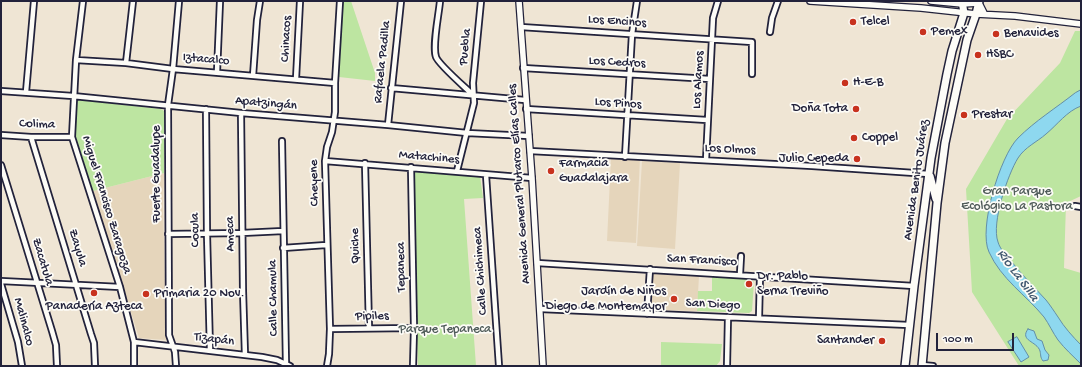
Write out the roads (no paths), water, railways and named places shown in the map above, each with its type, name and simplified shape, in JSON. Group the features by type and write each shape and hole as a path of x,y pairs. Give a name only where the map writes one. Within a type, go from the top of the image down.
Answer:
{"main road":[{"path":"962,2 964,13"},
{"name":"Avenida Benito Juárez","path":"922,366 937,203 945,144 967,40 979,2"},
{"name":"Avenida Benito Juárez","path":"905,366 929,174 952,51 964,13"},
{"path":"929,174 937,203"}],"street":[{"path":"26,92 34,1"},
{"name":"Miguel Francisco Zaragoza","path":"83,1 76,60 72,137 120,287 134,342 134,366"},
{"path":"126,63 133,1"},
{"name":"Fuerte Guadalupe","path":"176,366 176,359 169,335 168,105 179,1"},
{"path":"217,72 220,1"},
{"path":"253,76 257,20 260,1"},
{"name":"Chinacos","path":"296,79 300,1"},
{"name":"Cheyene","path":"327,366 330,329 326,245 325,160 327,147 332,132 335,108 340,1"},
{"name":"Rafaela Padilla","path":"388,125 401,1"},
{"path":"440,1 435,43 436,57 473,96"},
{"name":"Puebla","path":"457,172 473,109 473,83 481,1"},
{"name":"Avenida General Plutarco Elías Calles","path":"519,1 525,100 532,178 543,366"},
{"path":"625,156 632,34 637,1"},
{"name":"Los Alamos","path":"706,160 713,18 718,1"},
{"path":"770,32 772,18 778,1"},
{"path":"810,1 921,8 964,13 1058,20 1081,24"},
{"path":"931,1 979,2 984,14"},
{"name":"Los Encinos","path":"521,27 752,42 752,74"},
{"name":"Iztacalco","path":"76,60 126,63 173,69 335,83"},
{"name":"Los Cedros","path":"523,68 710,79"},
{"path":"391,88 525,100"},
{"name":"Apatzingán","path":"1,91 74,96 240,113 467,133 528,136"},
{"name":"Cocula","path":"206,109 210,350"},
{"name":"Los Pinos","path":"526,109 707,120"},
{"name":"Ameca","path":"240,113 245,355"},
{"name":"Colima","path":"1,135 72,137"},
{"name":"Zayula","path":"31,137 91,334 95,366"},
{"name":"Calle Chamula","path":"282,141 283,248 288,365"},
{"name":"Los Olmos","path":"530,151 929,174"},
{"name":"Matachines","path":"325,160 532,178"},
{"name":"Quiche","path":"364,163 368,328"},
{"name":"Zacatula","path":"1,165 54,338 57,366"},
{"name":"Tepaneca","path":"411,167 414,328 413,366"},
{"name":"Calle Chichimeca","path":"486,175 499,366"},
{"path":"1075,206 1081,208"},
{"path":"168,234 283,231"},
{"path":"283,248 326,245"},
{"path":"740,274 741,256"},
{"name":"San Francisco","path":"537,263 740,274 914,286"},
{"path":"647,314 650,269"},
{"path":"759,318 760,276"},
{"path":"1,281 120,287"},
{"name":"Malinalco","path":"1,284 18,342 22,366"},
{"name":"San Diego","path":"540,309 909,325"},
{"path":"727,366 728,317"},
{"name":"Pipiles","path":"330,329 414,328"},
{"name":"Tizapán","path":"134,342 273,358 288,365"},
{"path":"922,366 933,366"}],"water":[{"name":"Río La Silla","path":"1081,90 1081,106 1067,115 1024,151 1018,158 1005,187 999,211 996,234 1003,252 1046,300 1066,328 1081,345 1081,364 1058,340 1044,317 1007,279 994,262 986,241 986,227 998,176 1011,147 1031,126"},
{"path":"1028,329 1034,331 1037,339 1042,341 1045,350 1049,355 1048,360 1043,361 1040,351 1036,345 1027,339 1026,333"},
{"path":"1017,337 1029,357 1021,362 1008,342"}],"place":[{"name":"Telcel","path":"853,22"},
{"name":"Pemex","path":"923,32"},
{"name":"Benavides","path":"996,34"},
{"name":"HSBC","path":"978,55"},
{"name":"H-E-B","path":"845,83"},
{"name":"Doña Tota","path":"856,109"},
{"name":"Prestar","path":"964,115"},
{"name":"Coppel","path":"854,138"},
{"name":"Julio Cepeda","path":"857,159"},
{"name":"Farmacia Guadalajara","path":"551,171"},
{"name":"Dr. Pablo Serna Treviño","path":"749,284"},
{"name":"Panadería Azteca","path":"94,293"},
{"name":"Primaria 20 Nov.","path":"146,294"},
{"name":"Jardín de Niños Diego de Montemayor","path":"674,299"},
{"name":"Santander","path":"882,341"}],"park label":[{"name":"Gran Parque Ecológico La Pastora","path":"1017,200"},
{"name":"Parque Tepaneca","path":"445,330"}]}
